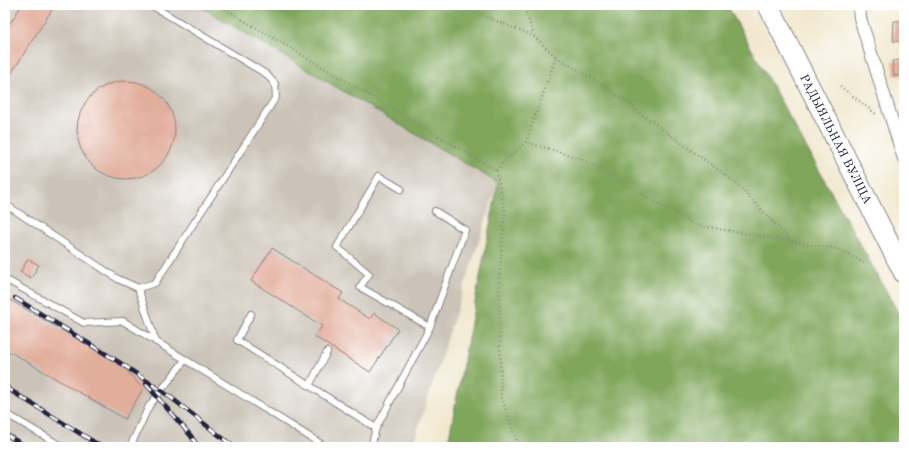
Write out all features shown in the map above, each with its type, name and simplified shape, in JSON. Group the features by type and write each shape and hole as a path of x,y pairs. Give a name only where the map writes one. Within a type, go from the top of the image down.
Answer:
{"main road":[{"name":"РАДЫЯЛЬНАЯ ВУЛІЦА","path":"768,5 904,273"}],"street":[{"path":"859,5 860,18 904,159"}],"lane":[{"path":"5,204 118,279 138,288 155,283 276,97 275,84 266,74 151,5"},
{"path":"401,189 380,176 337,247 369,274 360,287 430,327"},
{"path":"371,447 376,428 430,327 465,230 435,211"},
{"path":"5,279 84,323 123,321 326,447"},
{"path":"138,288 156,342"},
{"path":"252,314 237,340 376,428"},
{"path":"309,386 327,352"},
{"path":"130,447 149,406 185,360"},
{"path":"5,413 64,447"}],"path":[{"path":"218,5 496,170 505,211 499,278 501,396 519,447"},
{"path":"456,5 534,36 556,57 600,83 736,183 791,241"},
{"path":"522,5 534,36"},
{"path":"496,170 526,142 556,57"},
{"path":"840,86 894,127"},
{"path":"526,142 582,159 694,225 838,249 866,264"}],"shaded area":[{"path":"5,5 198,5 498,183 412,447 5,447"}],"green space":[{"path":"198,5 727,5 904,323 904,447 455,447 448,443 498,183"}],"building":[{"path":"22,5 55,5 5,83 5,31"},
{"path":"894,21 904,21 904,42 893,41"},
{"path":"904,60 904,75 894,76 892,61"},
{"path":"126,81 145,85 160,96 171,111 175,130 171,149 160,164 145,175 126,179 107,175 92,164 81,149 77,130 81,111 92,96 107,85"},
{"path":"272,248 343,293 339,299 370,319 374,313 398,329 370,372 315,337 322,326 251,281"},
{"path":"28,259 39,265 31,278 20,272"},
{"path":"5,297 122,365 143,389 125,419 5,349"}],"railway":[{"path":"15,298 122,364 169,396 234,447"},
{"path":"146,384 191,436 198,447"},
{"path":"5,387 102,447"},
{"path":"5,434 27,447"}]}
